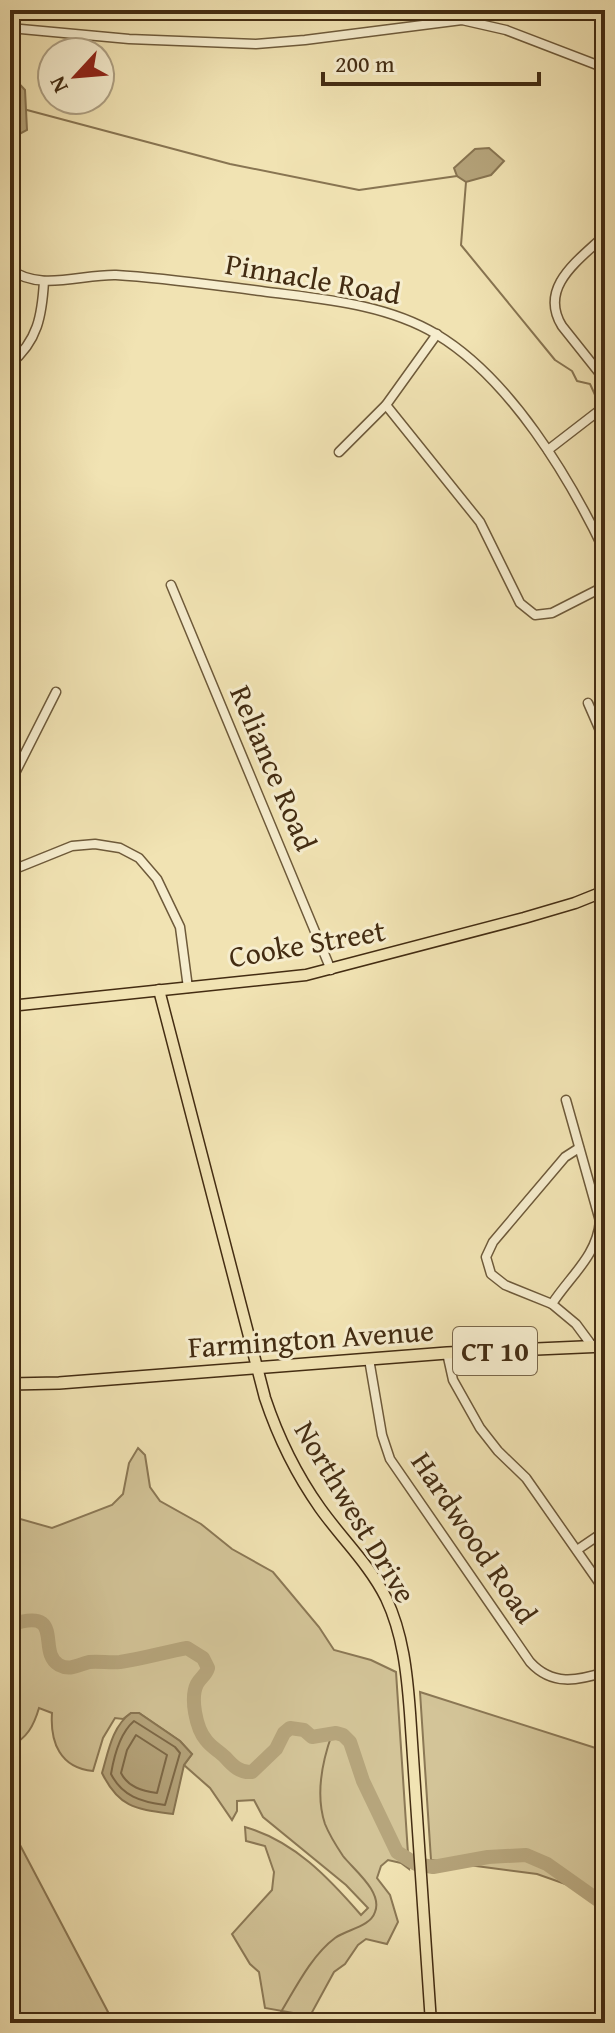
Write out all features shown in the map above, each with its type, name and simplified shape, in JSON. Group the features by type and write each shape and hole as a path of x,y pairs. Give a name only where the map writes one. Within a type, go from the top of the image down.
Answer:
{"highway":[{"name":"Farmington Avenue","path":"10,1384 59,1383 447,1353 599,1346"}],"main road":[{"name":"Cooke Street","path":"10,1006 271,980 331,970 524,918 605,891"},
{"name":"Northwest Drive","path":"159,990 269,1411 292,1464 321,1510 378,1584 393,1616 403,1649 431,2023"}],"street":[{"path":"10,28 129,39 256,44 462,20 506,30 605,68"},
{"path":"605,235 573,263 553,298 556,317 605,380"},
{"path":"10,269 25,278 44,281 38,330 29,345 10,364"},
{"name":"Pinnacle Road","path":"44,281 106,275 154,277 384,312 437,334 488,376 548,450 599,529 605,552"},
{"path":"339,452 386,405 437,334"},
{"path":"386,405 480,522 520,603 535,615 552,613 605,586"},
{"path":"548,450 605,406"},
{"name":"Reliance Road","path":"171,585 331,970"},
{"path":"10,783 56,692"},
{"path":"588,703 605,742"},
{"path":"10,871 72,846 95,844 120,848 139,858 157,879 180,927 188,988"},
{"path":"552,1304 599,1239 600,1221 566,1100"},
{"path":"579,1148 565,1157 493,1242 486,1257 491,1274 505,1285 552,1304 599,1346"},
{"path":"447,1353 453,1380 480,1428 526,1478 605,1591"},
{"name":"Hardwood Road","path":"369,1359 382,1435 390,1459 530,1662 543,1674 559,1680 579,1679 605,1672"},
{"path":"577,1550 605,1531"}],"shaded area":[{"path":"138,1448 145,1455 150,1487 160,1501 273,1572 334,1650 371,1660 396,1672 409,1869 388,1860 381,1866 377,1878 390,1895 398,1922 387,1944 366,1939 358,1945 345,1964 334,1972 310,2016 265,2008 259,1972 250,1964 232,1934 272,1890 274,1872 265,1846 246,1841 245,1827 295,1851 323,1874 361,1915 368,1908 346,1885 263,1817 254,1800 237,1801 237,1811 232,1820 210,1788 184,1765 192,1754 180,1741 139,1713 131,1713 123,1719 115,1718 103,1738 93,1771 72,1765 59,1752 53,1734 52,1713 39,1708 29,1731 10,1746 10,1516 52,1528 112,1505 123,1494 129,1463"},
{"path":"420,1692 605,1751 605,1898 537,1874 431,1860"},
{"path":"10,1826 108,2012 91,2023 10,2023"}],"water":[{"path":"10,74 25,90 27,130 10,139"},
{"path":"489,148 504,161 491,175 466,182 457,176 454,168 475,149"},
{"path":"131,1713 139,1713 180,1741 192,1754 184,1765 173,1814 130,1805 108,1785 102,1773 115,1732"}],"waterway":[{"path":"27,110 230,164 359,190 457,176"},
{"path":"466,182 461,245 555,360 572,371 577,381 590,384 596,397"},
{"path":"10,1625 38,1621 47,1633 53,1659 67,1667 89,1662 128,1661 187,1648 203,1658 208,1668 195,1690 194,1705 199,1728 208,1742 237,1768 252,1772 276,1749 290,1728 304,1730 312,1737 336,1733 343,1735 350,1742 363,1781 397,1852 416,1864 433,1867 488,1857 526,1855 547,1864 605,1905"},
{"path":"281,2012 319,1953 335,1938 364,1924 375,1912 375,1897 371,1889 341,1852 322,1813 321,1778 332,1734"}]}
